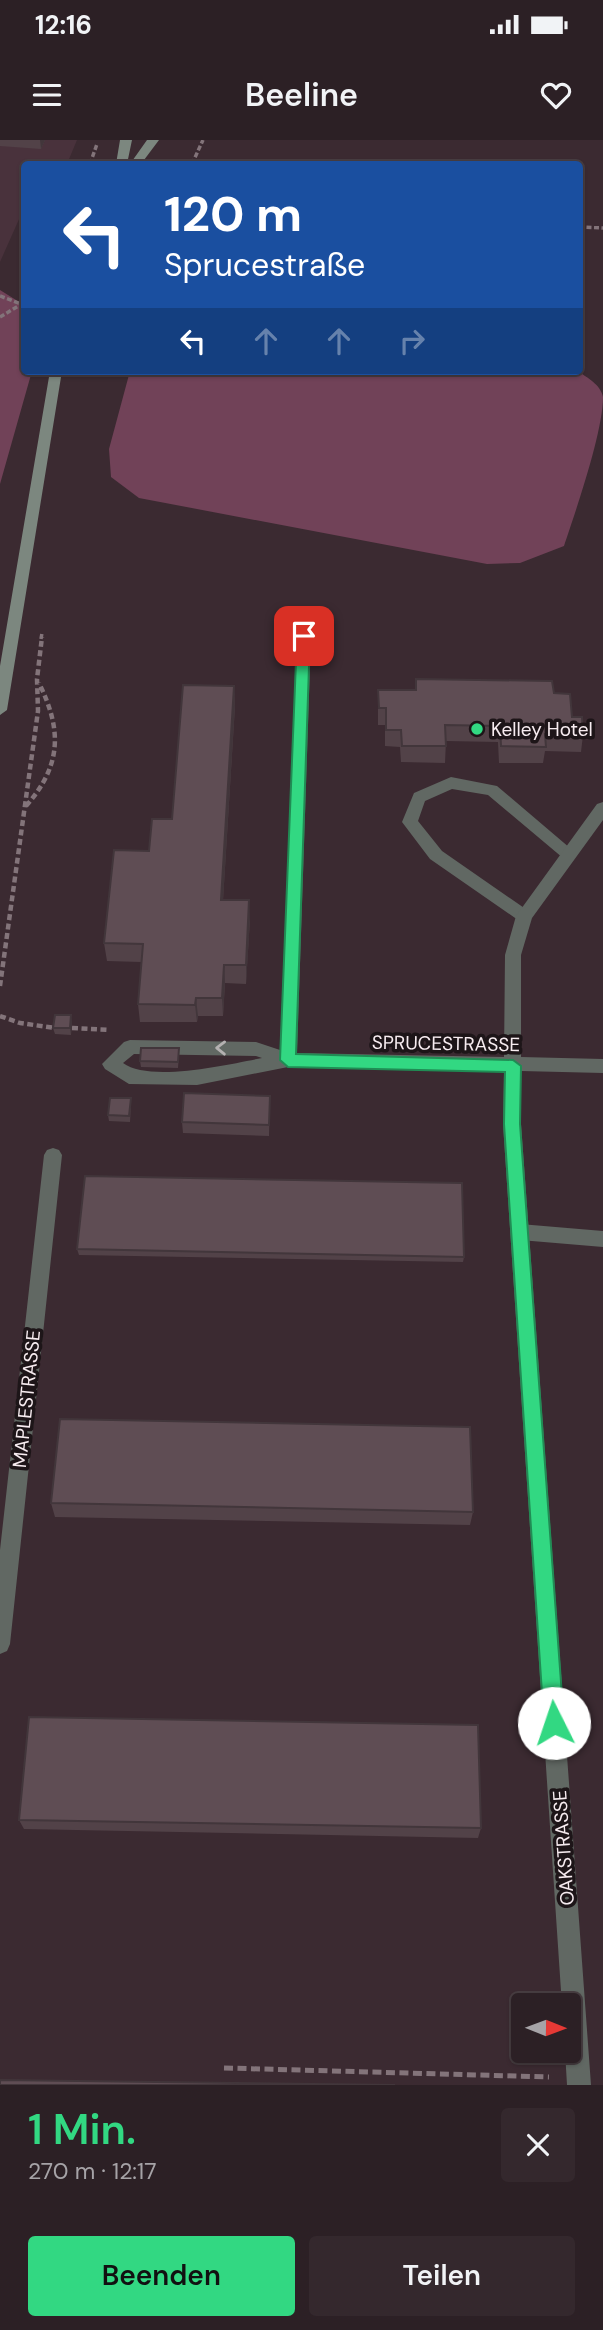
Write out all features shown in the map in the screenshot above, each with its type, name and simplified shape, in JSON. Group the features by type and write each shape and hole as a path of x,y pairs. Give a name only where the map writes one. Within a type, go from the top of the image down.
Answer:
{"main road":[{"path":"122,161 126,140"},
{"path":"137,161 153,140"},
{"path":"0,710 55,375"}],"street":[{"path":"288,1060 304,636"},
{"path":"569,854 492,790 452,783 419,797 410,822 436,855 524,916 603,808"},
{"name":"OAKSTRASSE","path":"524,916 513,955 512,1124 579,2081"},
{"name":"SPRUCESTRASSE","path":"288,1060 256,1049 130,1047 111,1064 129,1077 197,1078 288,1060 603,1066"},
{"name":"MAPLESTRASSE","path":"0,1644 53,1155"},
{"path":"520,1232 603,1239"}],"path":[{"path":"91,161 99,140"},
{"path":"193,161 203,140"},
{"path":"583,227 603,228"},
{"path":"0,296 21,305"},
{"path":"0,317 21,306"},
{"path":"0,986 38,711 37,679 43,626"},
{"path":"25,807 39,794 49,770 55,725 50,706 37,679"},
{"path":"0,1016 20,1023 55,1028"},
{"path":"224,2068 579,2081"}],"shaded area":[{"path":"0,140 77,140 68,161 21,161 21,215 0,262"},
{"path":"0,290 21,303 21,375 31,375 0,484"},
{"path":"129,375 583,375 597,385 603,397 594,450 564,546 520,563 487,564 139,498 111,477 109,449"}],"building":[{"name":"Kelley Hotel","path":"416,679 552,681 554,693 570,694 572,717 582,717 583,735 545,734 546,747 501,746 500,726 445,725 446,746 402,746 401,730 386,730 386,708 379,708 378,690 416,690"},
{"path":"183,685 234,686 221,900 249,900 246,965 224,965 222,998 196,998 195,1005 138,1004 143,944 104,943 114,850 149,851 152,819 172,819"},
{"path":"55,1015 71,1015 70,1028 53,1028"},
{"path":"141,1048 179,1048 178,1062 140,1061"},
{"path":"184,1093 270,1096 269,1125 182,1122"},
{"path":"110,1098 131,1098 129,1116 108,1115"},
{"path":"85,1176 462,1183 464,1257 77,1249"},
{"path":"60,1419 470,1427 473,1512 51,1503"},
{"path":"29,1717 478,1725 481,1828 19,1820"},
{"path":"0,2080 395,2085 0,2085"}],"place":[{"name":"Kelley Hotel","path":"477,729"}],"route":[{"path":"304,636 288,1060 513,1066 512,1124 554,1723"}]}
